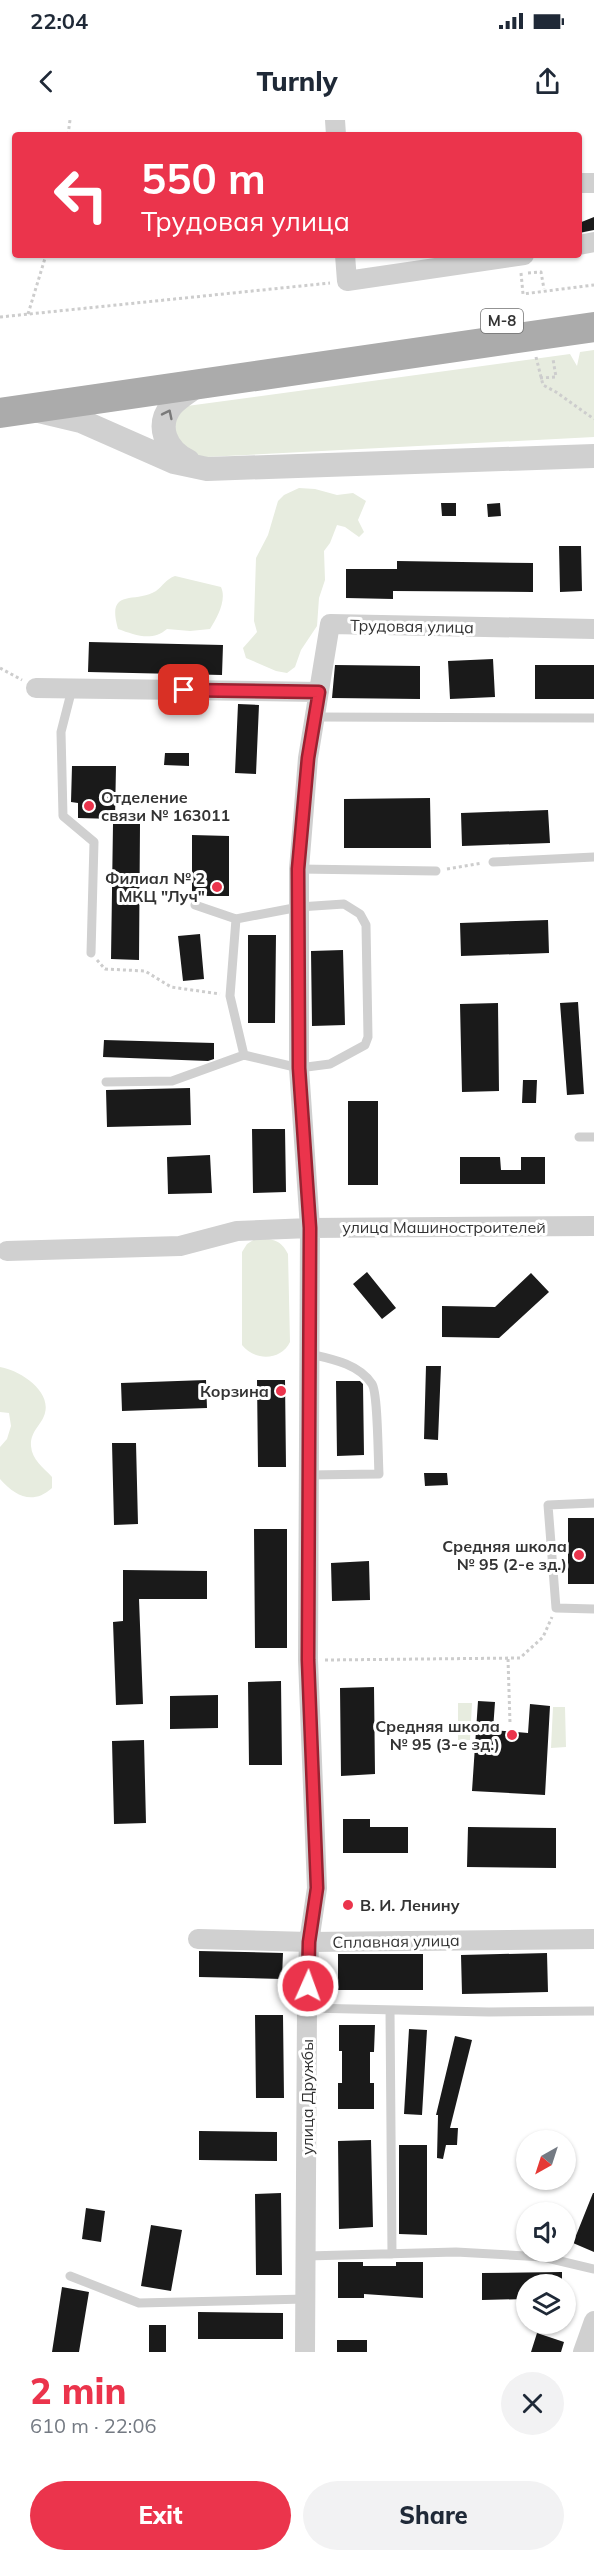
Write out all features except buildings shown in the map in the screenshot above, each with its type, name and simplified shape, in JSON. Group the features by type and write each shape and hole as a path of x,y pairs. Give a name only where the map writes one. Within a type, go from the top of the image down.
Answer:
{"main road":[{"name":"М-8","path":"412,342 594,308"},
{"name":"М-8","path":"412,342 594,327"},
{"path":"14,411 199,384 412,342"},
{"path":"0,394 412,342"}],"street":[{"path":"345,258 346,281 503,258"},
{"path":"199,384 173,405 164,418 163,433 169,446 183,458 207,470"},
{"path":"14,411 81,421 174,462 207,470 594,456"},
{"name":"Трудовая улица","path":"319,692 330,624 594,629"},
{"path":"36,688 319,692"},
{"name":"улица Дружбы","path":"305,2352 307,2008 309,1942 317,1888 308,1660 310,1228 299,1068 298,869 308,758 319,692"},
{"name":"улица Машиностроителей","path":"8,1251 180,1246 237,1231 310,1228 594,1226"},
{"name":"Сплавная улица","path":"198,1939 309,1942 594,1939"},
{"path":"584,2352 594,2321"}],"lane":[{"path":"72,689 61,732 63,816 94,842 91,953"},
{"path":"316,717 594,718"},
{"path":"493,862 594,856"},
{"path":"298,869 436,871"},
{"path":"106,1082 172,1081 244,1055 299,1068 330,1064 365,1046 368,1037 366,926 360,914 344,904 299,907 236,919 195,905"},
{"path":"236,919 230,996 244,1055"},
{"path":"579,1137 594,1137"},
{"path":"308,1475 379,1474 374,1386 360,1371 338,1360 310,1354"},
{"path":"594,1503 548,1505 556,1608 594,1609"},
{"path":"307,2008 489,2012 594,2011"},
{"path":"390,2010 392,2254"},
{"path":"307,2256 456,2252 543,2257 594,2269"},
{"path":"70,2276 139,2303 306,2299"}],"path":[{"path":"28,314 45,258"},
{"path":"544,290 541,272 521,273 523,294 594,285"},
{"path":"0,317 346,281"},
{"path":"536,354 543,385 594,420"},
{"path":"540,378 556,377 553,359"},
{"path":"0,668 36,688"},
{"path":"436,871 493,862"},
{"path":"91,953 105,969 145,971 171,987 230,996"},
{"path":"308,1660 520,1658 543,1637 556,1608"},
{"path":"508,1659 510,1723"}],"shaded area":[{"path":"594,350 594,437 206,457 188,455 172,435 176,414 187,406 570,354 577,366 580,352"},
{"path":"299,488 315,489 337,495 353,493 366,501 358,520 364,532 359,537 345,527 337,525 324,551 325,580 319,598 317,626 301,650 295,667 287,673 276,671 246,658 243,648 257,632 254,621 256,558 268,535 278,501 284,495"},
{"path":"175,576 221,587 222,603 210,629 190,631 167,629 149,636 118,629 115,616 119,602 148,595"},
{"path":"255,1239 274,1240 282,1245 288,1254 290,1342 280,1353 267,1357 253,1354 242,1345 242,1252 247,1244"},
{"path":"0,1367 16,1372 32,1382 46,1405 45,1413 32,1436 31,1446 36,1459 52,1477 52,1488 38,1496 25,1497 18,1494 0,1479 0,1447 7,1439 11,1426 9,1413 0,1412"},
{"path":"458,1703 472,1703 470,1740 458,1740"},
{"path":"553,1707 565,1707 566,1747 551,1748"}],"place":[{"name":"Отделение связи № 163011","path":"89,806"},
{"name":"Филиал № 2 МКЦ \"Луч\"","path":"217,887"},
{"name":"Корзина","path":"281,1391"},
{"name":"Средняя школа № 95 (2-е зд.)","path":"579,1555"},
{"name":"Средняя школа № 95 (3-е зд.)","path":"512,1735"},
{"name":"В. И. Ленину","path":"348,1905"}],"route":[{"path":"184,690 319,692 308,758 298,869 299,1068 310,1228 308,1660 317,1888 309,1942 308,1986"}]}
